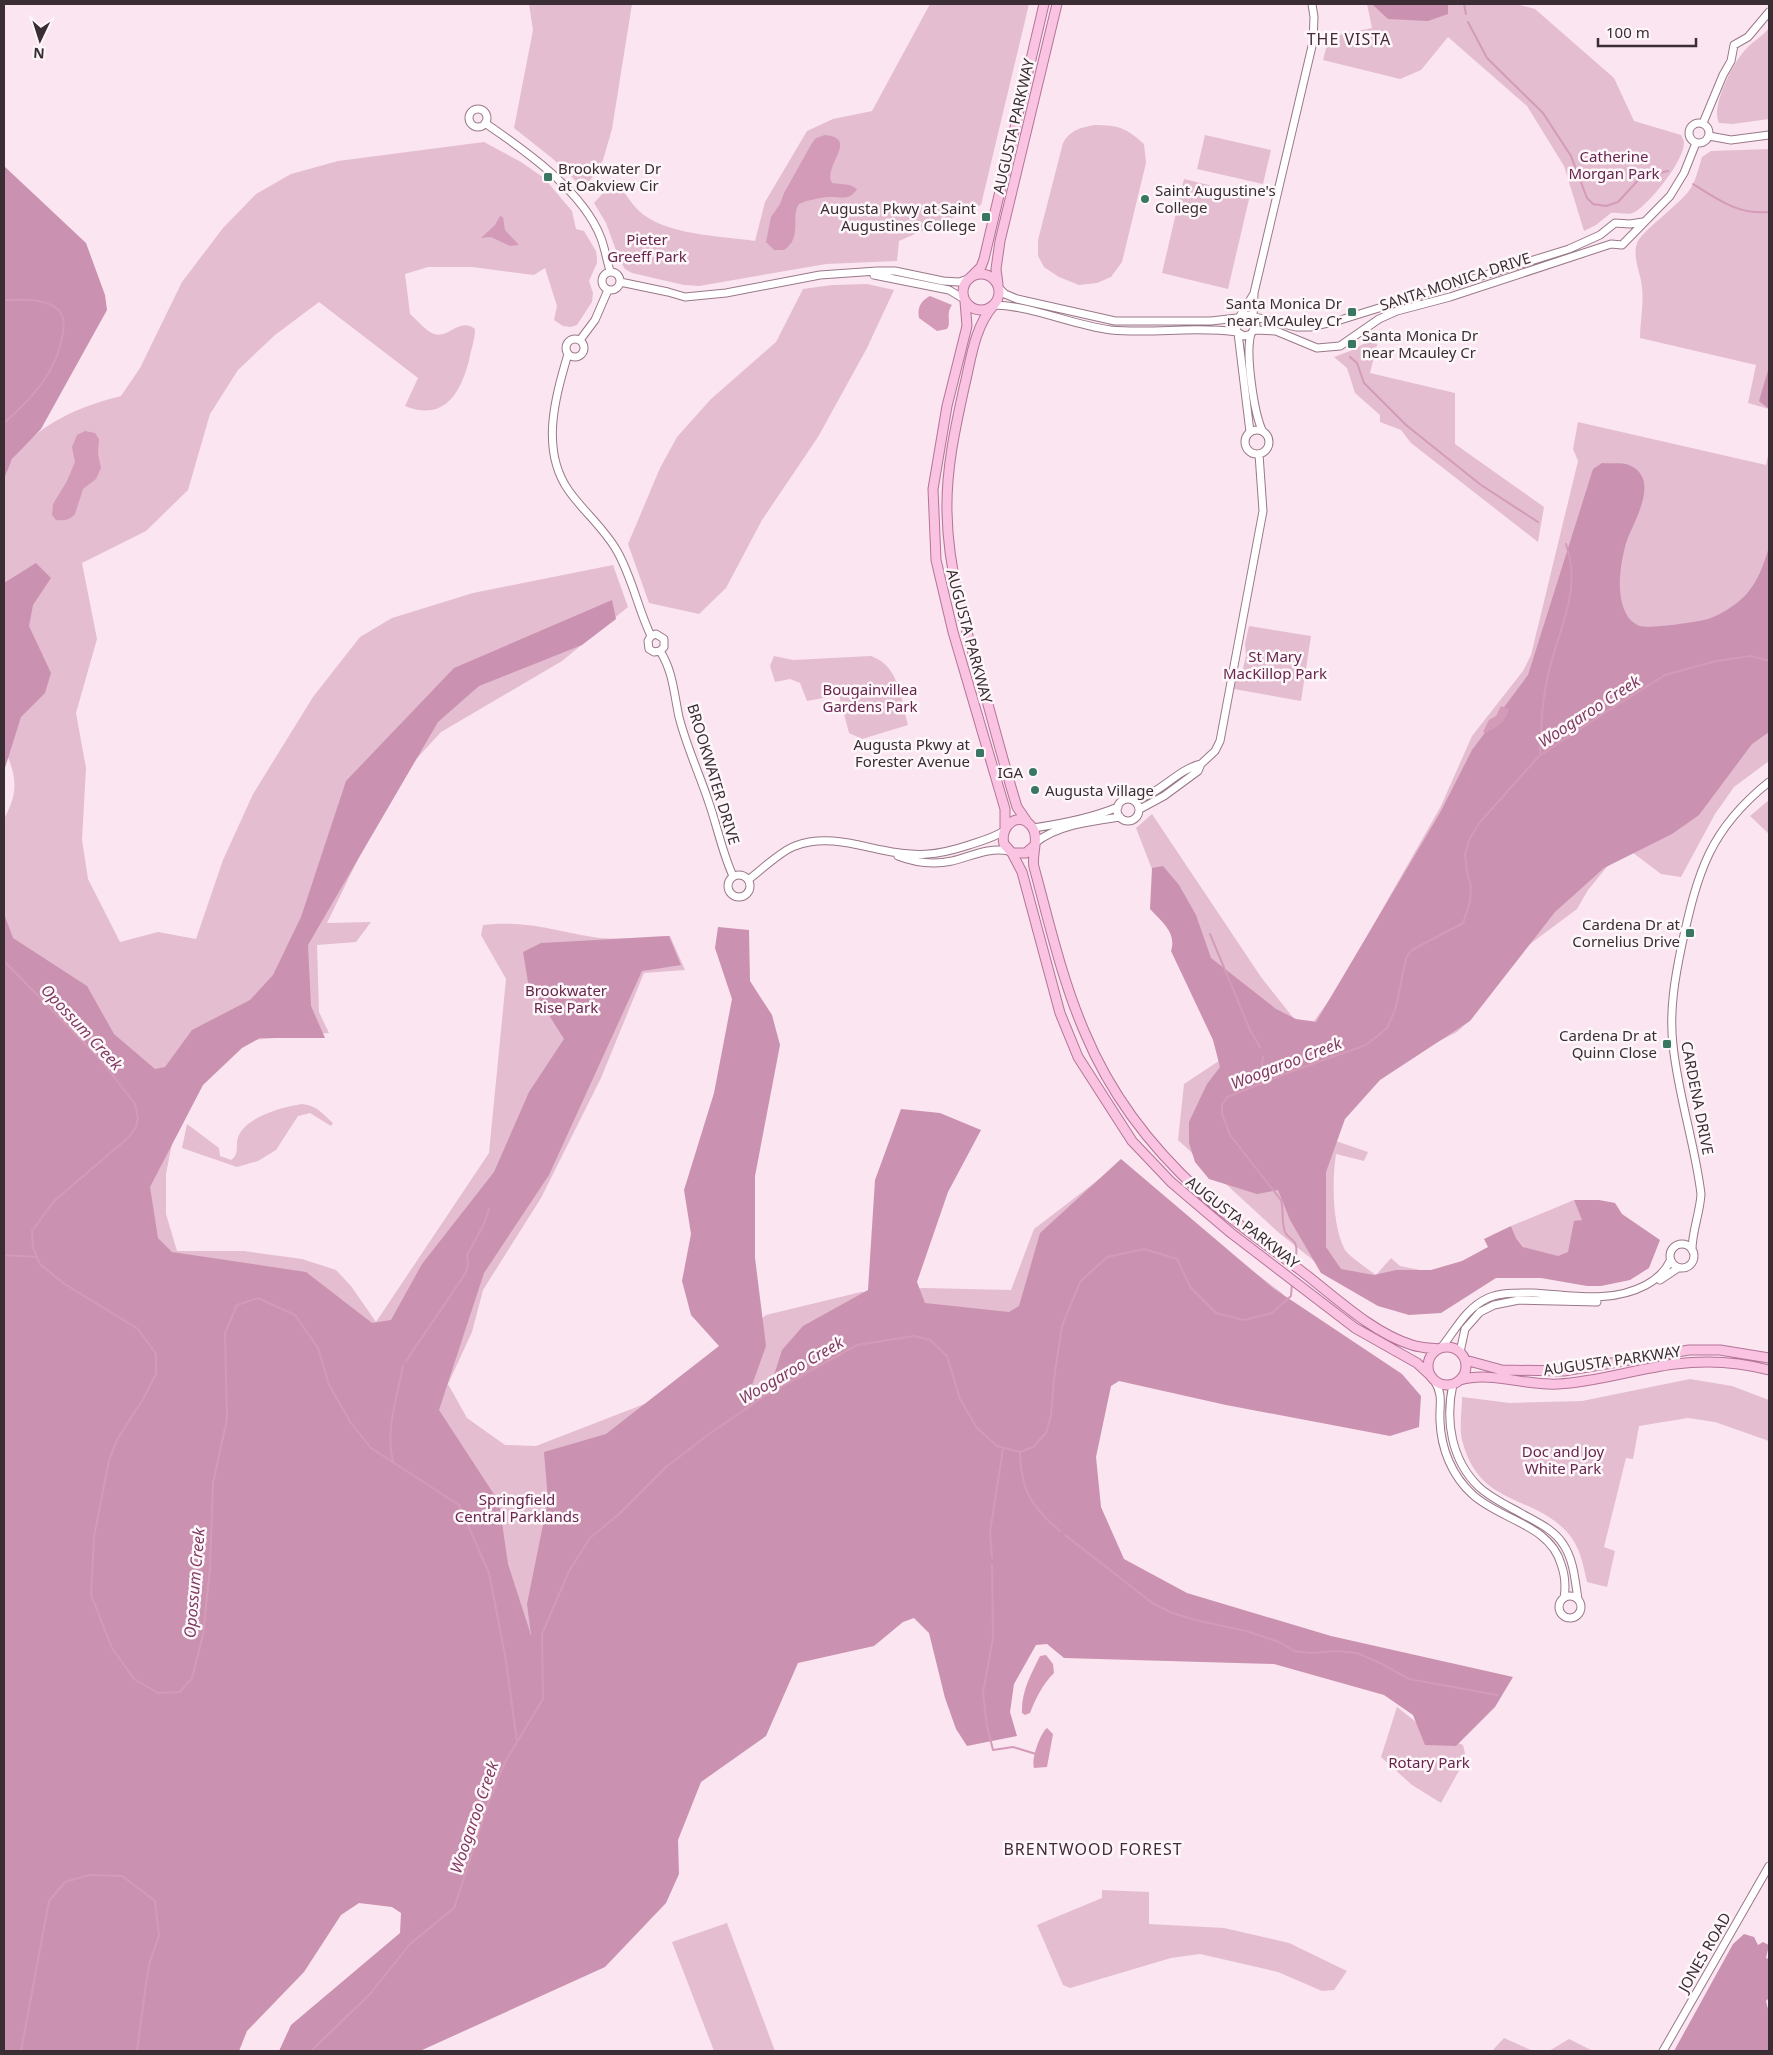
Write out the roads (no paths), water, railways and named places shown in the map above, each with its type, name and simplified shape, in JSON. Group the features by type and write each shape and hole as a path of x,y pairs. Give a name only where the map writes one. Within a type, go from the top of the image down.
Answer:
{"main road":[{"name":"AUGUSTA PARKWAY","path":"969,279 981,266 984,259 1044,4"},
{"name":"AUGUSTA PARKWAY","path":"998,286 996,269 1000,241 1057,4"},
{"path":"980,274 990,276 998,286 999,297 994,306 978,310 965,300 963,289 969,279 980,274"},
{"name":"AUGUSTA PARKWAY","path":"965,300 967,326 947,406 933,489 936,560 953,632 1004,809 1004,829"},
{"name":"AUGUSTA PARKWAY","path":"994,306 986,315 979,330 957,421 948,483 948,537 954,577 970,641 1015,800 1022,815 1030,825"},
{"path":"1014,821 1030,825 1034,844 1026,853 1010,852 1004,844 1004,829 1014,821"},
{"name":"AUGUSTA PARKWAY","path":"1034,844 1034,867 1067,984 1085,1033 1110,1082 1138,1124 1166,1159 1215,1206 1386,1334 1415,1346 1440,1348"},
{"name":"AUGUSTA PARKWAY","path":"1010,852 1022,872 1060,1013 1078,1056 1132,1142 1190,1200 1247,1245 1355,1328 1410,1359 1432,1378"},
{"path":"1440,1348 1454,1348 1460,1352 1465,1360 1465,1371 1456,1382 1443,1384 1432,1378 1428,1364 1429,1358 1440,1348"},
{"name":"AUGUSTA PARKWAY","path":"1465,1360 1502,1370 1564,1371 1689,1350 1720,1350 1769,1358"},
{"name":"AUGUSTA PARKWAY","path":"1456,1382 1482,1376 1533,1384 1559,1384 1674,1364 1714,1362 1769,1370"}],"street":[{"path":"1262,430 1255,410 1248,347 1253,332 1254,293 1313,42 1314,17 1312,4"},
{"name":"SANTA MONICA DRIVE","path":"1253,332 1276,330 1317,348 1340,346 1379,319 1397,311 1450,297 1611,244 1616,246 1627,242 1629,236 1663,204 1680,181 1696,143 1689,136 1689,130 1693,124 1703,123 1723,75 1731,62 1734,45 1752,34 1769,12"},
{"path":"485,123 548,170 566,187 597,230 610,272"},
{"path":"1696,143 1706,142 1709,136 1709,130 1703,123"},
{"path":"1709,136 1731,140 1769,135"},
{"name":"SANTA MONICA DRIVE","path":"1254,318 1296,328 1338,321 1569,249 1600,236 1611,224 1635,224 1645,221"},
{"path":"1623,224 1628,229 1629,236"},
{"path":"1606,230 1606,238 1611,244"},
{"path":"620,282 685,297 703,297 820,275 895,271 943,281 959,282 969,279"},
{"path":"610,272 617,274 620,282 617,288 608,290 603,287 601,281 604,275 610,272"},
{"path":"858,273 895,278 949,290 965,300"},
{"path":"998,286 1005,294 1017,299 1115,321 1211,321 1247,314 1254,318"},
{"path":"580,340 595,320 608,290"},
{"path":"1250,432 1238,333 1235,325 1238,317 1254,293"},
{"path":"994,306 1015,307 1111,330 1212,329 1238,333 1244,336 1253,332"},
{"path":"568,354 574,358 582,354 584,346 580,340 574,339 568,342 566,347 568,354 553,418 552,439 554,458 559,474 568,490 598,524 617,552 651,636"},
{"path":"1256,429 1268,434 1270,440 1269,447 1265,452 1254,454 1246,448 1246,437 1250,432 1256,429"},
{"path":"1034,844 1052,832 1100,820 1120,817 1126,821 1133,820 1138,815 1140,809 1164,796 1198,771 1201,764 1218,747 1263,511 1259,454"},
{"path":"656,634 664,639 665,644 660,651 654,652 649,649 647,644 651,636 656,634"},
{"name":"BROOKWATER DRIVE","path":"660,651 666,661 674,687 679,717 733,876"},
{"path":"1030,825 1050,826 1106,812 1118,807 1124,799 1134,800 1152,795 1192,766 1201,764"},
{"name":"CARDENA DRIVE","path":"1692,1250 1701,1194 1672,1043 1673,998 1676,976 1690,904 1705,861 1718,837 1733,817 1769,782"},
{"path":"1134,800 1140,809"},
{"path":"1118,807 1120,817"},
{"path":"748,880 793,846 817,841 839,841 913,855 936,855 987,839 1004,829"},
{"path":"884,851 912,861 925,863 952,861 990,850 1010,852"},
{"path":"742,875 748,880 750,885 748,892 743,896 736,896 730,892 728,886 733,876 742,875"},
{"path":"1440,1348 1470,1309 1493,1296 1523,1293 1593,1298 1631,1292 1654,1280 1662,1273 1670,1261 1670,1250 1676,1245 1683,1244 1693,1235"},
{"path":"1460,1352 1461,1338 1465,1330 1480,1312 1494,1305 1519,1300 1606,1302 1619,1300 1646,1290 1678,1268 1686,1268 1691,1264 1694,1257 1692,1250 1683,1244"},
{"path":"1670,1261 1678,1268"},
{"path":"1432,1378 1441,1393 1441,1437 1447,1457 1458,1478 1479,1500 1546,1538 1556,1548 1565,1582 1564,1598"},
{"path":"1456,1382 1450,1421 1456,1452 1465,1470 1479,1487 1550,1530 1563,1544 1573,1567 1578,1599 1581,1605 1576,1617 1568,1619 1561,1615 1558,1608 1559,1602 1570,1596 1578,1599"},
{"name":"JONES ROAD","path":"1662,2051 1769,1866"}],"waterway":[{"path":"1464,4 1466,14"},
{"path":"1468,22 1487,58 1543,113 1571,156 1587,198 1593,204 1606,206 1618,202 1641,177 1668,171"},
{"path":"1693,184 1720,201 1738,209 1769,212"},
{"name":"Opossum Creek","path":"4,300 28,300 47,303 59,311 64,324 60,346 50,371 34,394 4,423"},
{"path":"1350,357 1357,363 1364,383 1406,425 1481,485 1538,522"},
{"path":"1540,755 1542,713 1547,681 1568,606 1572,580 1566,544"},
{"name":"Woogaroo Creek","path":"1295,1263 1296,1245 1285,1232 1281,1200 1230,1135 1222,1114 1222,1105 1227,1097 1366,1045 1387,1028 1396,1007 1406,958 1412,950 1463,923 1470,902 1471,886 1465,854 1470,838 1480,822 1539,756 1665,675 1716,661 1751,656 1769,661"},
{"path":"1210,934 1250,1030 1260,1047"},
{"name":"Opossum Creek","path":"4,961 100,1059 135,1104 138,1118 136,1127 129,1137 54,1201 32,1231 33,1248 40,1264 63,1283 138,1329 156,1354 156,1374 143,1399 118,1438 109,1460 94,1537 91,1595 112,1648 134,1679 158,1693 180,1692 192,1678 203,1635 210,1568 213,1483 227,1419 225,1333 237,1305 258,1298 295,1315 318,1348 329,1385 351,1423 371,1448 459,1505 489,1573 505,1655 517,1741"},
{"path":"1256,1086 1261,1073 1263,1057"},
{"path":"406,1361 465,1274 468,1265 467,1255 483,1226 489,1209"},
{"name":"Woogaroo Creek","path":"311,2051 370,1994 410,1944 454,1908 488,1804 505,1762 543,1699 542,1634 569,1571 590,1538 619,1514 666,1467 709,1434 766,1395 857,1345 914,1336 930,1340 947,1356 960,1399 977,1428 997,1446 1020,1452 1033,1447 1046,1433 1051,1415 1062,1326 1080,1282 1107,1257 1144,1249 1177,1259 1191,1288 1216,1313 1243,1320 1272,1313 1291,1296 1292,1283"},
{"path":"4,1255 36,1257"},
{"path":"393,1462 390,1438 391,1426 403,1366"},
{"path":"992,1558 990,1532 1003,1449"},
{"path":"1020,1452 1025,1488 1042,1514 1060,1531"},
{"path":"1065,1535 1151,1602 1170,1612 1195,1620 1246,1631 1279,1642 1294,1651 1357,1653 1409,1679 1497,1695"},
{"path":"992,1564 993,1638 983,1693 987,1726 993,1750 1013,1747 1036,1754"},
{"name":"Woogaroo Creek","path":"21,2051 49,1901 65,1882 89,1875 122,1876 155,1901 159,1936 150,1961 137,2051"}],"place":[{"name":"Brookwater Dr at Oakview Cir","path":"548,177"},
{"name":"Saint Augustine's College","path":"1145,199"},
{"name":"Augusta Pkwy at Saint Augustines College","path":"986,217"},
{"name":"Santa Monica Dr near McAuley Cr","path":"1352,312"},
{"name":"Santa Monica Dr near Mcauley Cr","path":"1352,344"},
{"name":"Augusta Pkwy at Forester Avenue","path":"980,753"},
{"name":"IGA","path":"1033,772"},
{"name":"Augusta Village","path":"1035,790"},
{"name":"Cardena Dr at Cornelius Drive","path":"1690,933"},
{"name":"Cardena Dr at Quinn Close","path":"1667,1044"}],"district":[{"name":"THE VISTA","path":"1349,39"},
{"name":"BRENTWOOD FOREST","path":"1093,1849"}],"park label":[{"name":"Catherine Morgan Park","path":"1614,164"},
{"name":"Pieter Greeff Park","path":"647,248"},
{"name":"St Mary MacKillop Park","path":"1275,664"},
{"name":"Bougainvillea Gardens Park","path":"870,698"},
{"name":"Brookwater Rise Park","path":"566,998"},
{"name":"Doc and Joy White Park","path":"1563,1460"},
{"name":"Springfield Central Parklands","path":"517,1508"},
{"name":"Rotary Park","path":"1429,1762"}]}
